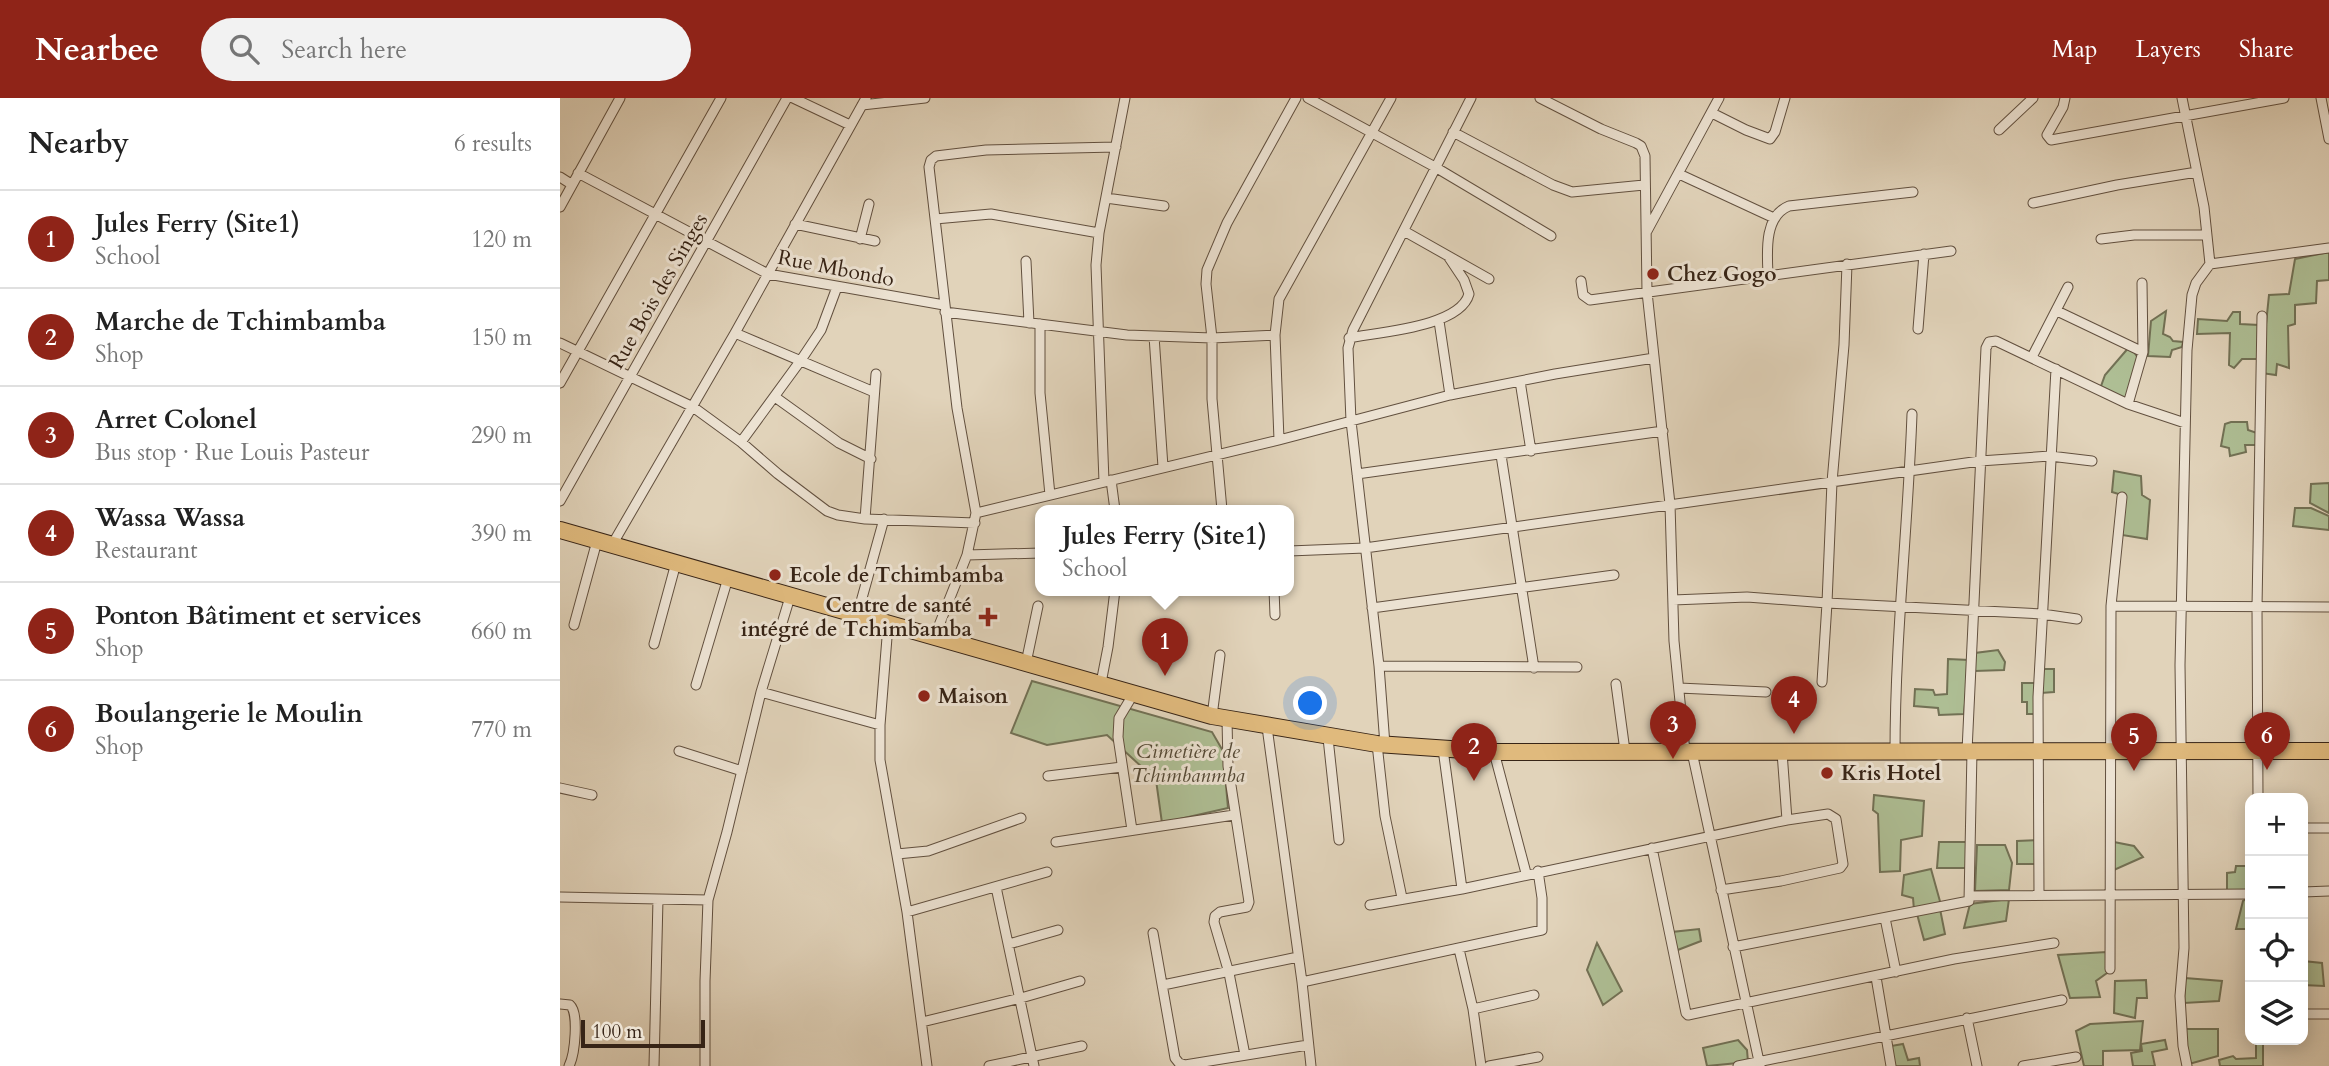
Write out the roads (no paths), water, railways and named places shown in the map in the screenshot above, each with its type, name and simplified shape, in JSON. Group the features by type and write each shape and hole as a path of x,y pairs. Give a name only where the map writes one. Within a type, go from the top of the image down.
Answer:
{"highway":[{"path":"560,530 1220,717 1328,738 1381,745 1494,752 2329,751"}],"street":[{"path":"560,207 620,98"},
{"path":"560,383 721,98"},
{"name":"Rue Bois des Singes","path":"560,501 787,98"},
{"path":"793,98 850,125"},
{"path":"574,625 605,543 693,407 864,102 925,98"},
{"path":"1114,505 1107,481 1097,332 1096,265 1099,233 1125,98"},
{"path":"1222,505 1212,399 1212,338 1207,270 1227,223 1296,98"},
{"path":"1308,98 1435,167 1551,236"},
{"path":"1279,440 1275,335 1279,299 1391,98"},
{"path":"1402,898 1385,816 1379,666 1351,421 1348,348 1349,338 1471,98"},
{"path":"1540,98 1641,146 1645,156 1647,292 1670,504 1679,688 1689,752 1759,1064"},
{"path":"1646,233 1720,98"},
{"path":"1712,113 1770,139 1775,132 1785,98"},
{"path":"2000,130 2033,98"},
{"path":"2065,98 2063,107 2047,135 2051,140 2284,98"},
{"path":"2182,98 2197,172 2210,264 2196,282 2189,310 2185,423 2181,751 2184,948 2180,996 2187,1066"},
{"path":"2321,98 2329,139"},
{"path":"1453,132 1553,185 1572,192 1644,185"},
{"path":"934,638 967,555 975,518 957,408 929,167 931,160 936,156 986,150 1116,147"},
{"path":"2033,203 2197,172"},
{"name":"Rue Mbondo","path":"578,173 768,274 945,309 1097,332 1212,338 1275,335"},
{"path":"1679,174 1774,218"},
{"path":"560,177 571,184"},
{"path":"1768,274 1768,241 1774,218 1783,208 1789,205 1913,192"},
{"path":"1106,198 1164,206"},
{"path":"860,239 869,204"},
{"path":"935,219 991,214 1099,233"},
{"path":"795,224 875,241"},
{"path":"1404,231 1489,279"},
{"path":"2101,239 2134,234 2207,235"},
{"path":"2210,264 2329,248"},
{"path":"1581,281 1583,295 1590,300 1951,251"},
{"path":"1918,329 1924,254"},
{"path":"1349,338 1439,321 1463,306 1469,294 1464,280 1448,256"},
{"path":"1026,261 1029,323"},
{"path":"1822,682 1832,482 1845,334 1847,264"},
{"path":"2128,404 2143,352 2142,283"},
{"path":"2032,358 2068,287"},
{"path":"741,442 821,330 837,288"},
{"path":"2057,311 2143,352"},
{"path":"2258,793 2257,607 2262,316"},
{"path":"1439,321 1450,395"},
{"path":"1040,324 1041,393 1050,495"},
{"path":"735,333 874,392"},
{"path":"1154,336 1163,467"},
{"path":"1734,947 1966,902 1970,896 1972,610 1989,342 1996,341 2128,404 2185,423"},
{"path":"560,343 693,407 741,442 818,506 838,516 865,519 975,518 1050,495 1279,440 1450,395 1654,358"},
{"path":"2039,895 2038,697 2056,369"},
{"path":"865,519 876,374"},
{"path":"1520,381 1531,451"},
{"path":"775,397 839,443 871,459"},
{"path":"1895,752 1895,685 1912,414"},
{"path":"1357,474 1663,431"},
{"path":"1501,455 1534,668"},
{"path":"1294,551 1365,548 1980,461 2050,456 2092,461"},
{"path":"2110,969 2111,606 2122,497"},
{"path":"857,616 884,519"},
{"path":"967,555 1035,553"},
{"path":"654,644 676,563"},
{"path":"1372,608 1614,575"},
{"path":"696,685 728,578"},
{"path":"1101,683 1114,596"},
{"path":"1274,596 1275,615"},
{"path":"705,1066 708,900 761,691 790,597"},
{"path":"1673,600 1747,597 1901,609 2042,614 2077,619"},
{"path":"1026,663 1038,606"},
{"path":"2111,606 2329,607"},
{"path":"888,625 880,760 907,912 927,1066"},
{"path":"1220,655 1220,717 1249,902 1247,907 1220,912 1215,916 1214,922 1229,973 1245,1055"},
{"path":"1379,666 1577,667"},
{"path":"1616,684 1625,751"},
{"path":"1679,688 1766,692"},
{"path":"761,691 880,725"},
{"path":"1132,830 1118,737 1119,718 1134,694"},
{"path":"1267,727 1311,1066"},
{"path":"1328,738 1339,840"},
{"path":"1443,749 1462,889"},
{"path":"679,751 742,771"},
{"path":"1494,752 1526,873"},
{"path":"1782,752 1787,820"},
{"path":"1048,776 1122,767"},
{"path":"560,788 592,795"},
{"path":"1056,842 1234,815"},
{"path":"1370,905 1462,889 1526,873 1787,820 1832,815 1836,819 1843,863 1840,868 1721,890"},
{"path":"897,855 928,850 1021,818"},
{"path":"2308,828 2329,828"},
{"path":"1652,848 1688,1015 1954,959 2053,943"},
{"path":"907,912 1047,872"},
{"path":"1302,982 1542,930 1542,898 1538,872"},
{"path":"996,887 1033,1062"},
{"path":"2308,892 2329,891"},
{"path":"1970,896 2245,894"},
{"path":"560,897 708,900"},
{"path":"654,1066 658,899"},
{"path":"1885,918 1896,972"},
{"path":"1009,944 1058,930"},
{"path":"1153,933 1175,1058 1179,1063 1185,1065 1308,1045"},
{"path":"1459,949 1481,1066"},
{"path":"1163,985 1298,957"},
{"path":"1876,977 1891,1066"},
{"path":"922,1022 1080,981"},
{"path":"1472,1009 1534,995"},
{"path":"1738,1066 1759,1064 1886,1034 2062,1000"},
{"path":"560,1004 570,1005 575,1012 575,1037 569,1066"},
{"path":"2308,1014 2329,1014"},
{"path":"1967,1018 1977,1066"},
{"path":"989,1066 1033,1062 1082,1046"},
{"path":"1489,1066 1538,1057"},
{"path":"2023,1066 2076,1057"}],"place":[{"name":"Chez Gogo","path":"1653,274"},
{"name":"Ecole de Tchimbamba","path":"775,575"},
{"name":"Centre de santé intégré de Tchimbamba","path":"988,617"},
{"name":"Jules Ferry (Site1)","path":"1165,676"},
{"name":"Maison","path":"924,696"},
{"name":"Wassa Wassa","path":"1794,734"},
{"name":"Arret Colonel","path":"1673,759"},
{"name":"Boulangerie le Moulin","path":"2267,770"},
{"name":"Ponton Bâtiment et services","path":"2134,771"},
{"name":"Kris Hotel","path":"1827,773"},
{"name":"Marche de Tchimbamba","path":"1474,781"}],"park label":[{"name":"Cimetière de Tchimbanmba","path":"1188,763"}]}
